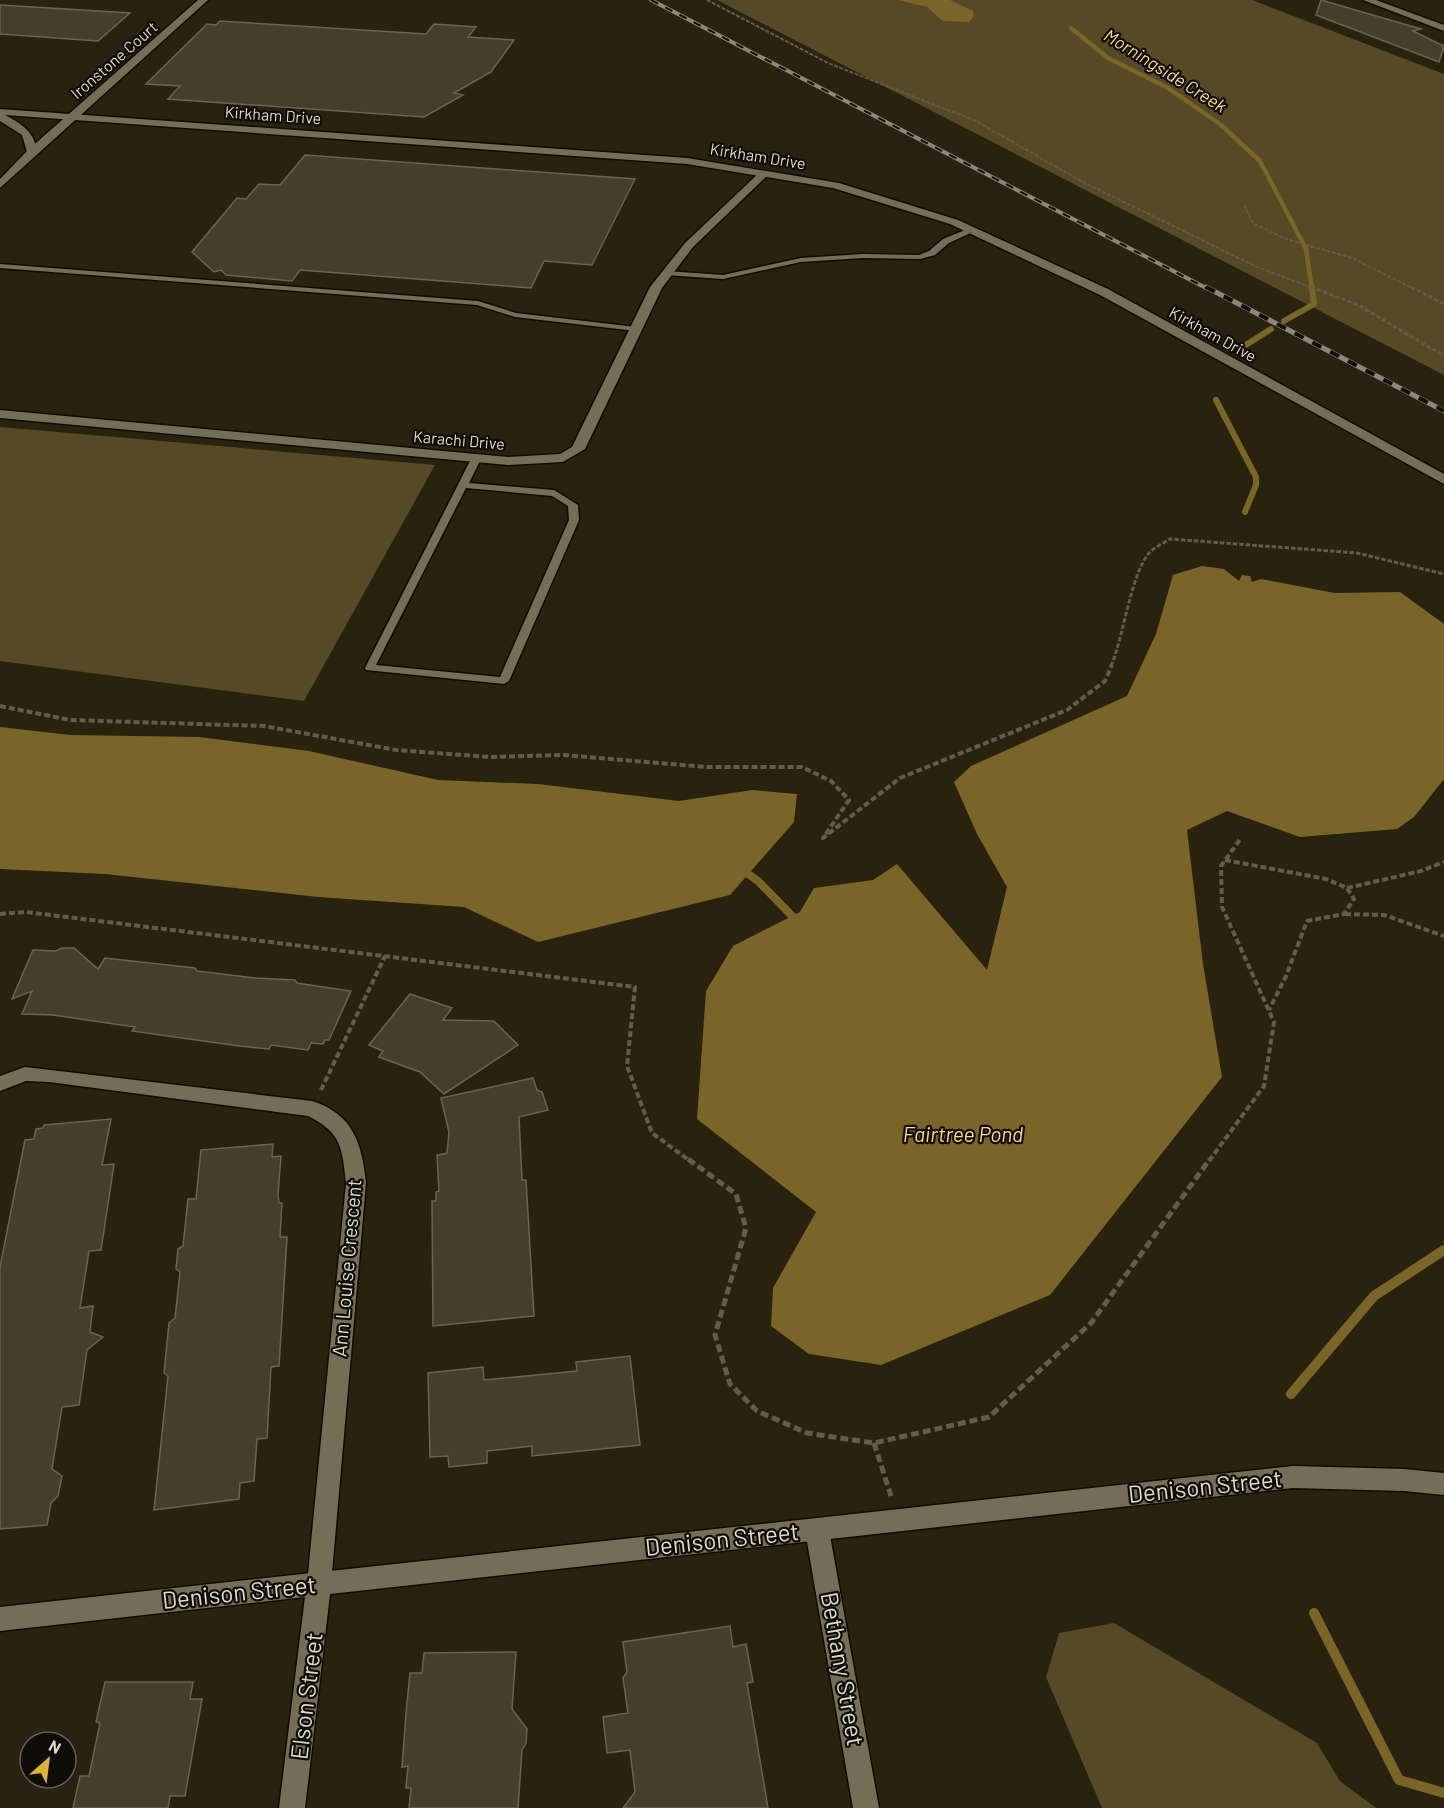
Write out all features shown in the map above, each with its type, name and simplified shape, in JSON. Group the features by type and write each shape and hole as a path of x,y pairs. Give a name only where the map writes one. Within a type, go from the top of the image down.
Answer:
{"street":[{"name":"Ironstone Court","path":"0,185 70,117 202,0"},
{"path":"1368,0 1444,28"},
{"path":"1384,6 1406,0"},
{"name":"Kirkham Drive","path":"0,114 70,117 679,161 815,181 854,190 954,222 1104,292 1444,480"},
{"path":"0,114 23,128 31,138 32,152"},
{"name":"Karachi Drive","path":"0,414 508,462 563,458 578,449 666,273 689,244 764,174"},
{"name":"Ann Louise Crescent","path":"0,1084 26,1074 50,1075 312,1109 334,1118 346,1133 352,1146 356,1183 319,1584"},
{"name":"Denison Street","path":"0,1618 1293,1477 1444,1484"},
{"name":"Bethany Street","path":"817,1530 866,1808"},
{"name":"Elson Street","path":"292,1808 314,1653 319,1584"}],"lane":[{"path":"666,273 723,277 812,259 863,256 920,257 932,253 946,241 973,230"},
{"path":"0,266 478,303 515,315 636,330"},
{"path":"462,485 554,493 573,505 574,520 504,681 370,668 462,485 476,459"}],"path":[{"path":"707,0 828,63 976,121 1079,180 1256,266 1358,305 1444,356"},
{"path":"1244,205 1253,222 1290,240 1352,258 1444,304"},
{"path":"0,706 70,720 264,726 407,751 490,757 564,755 707,767 802,767 831,781 849,800 823,838 900,778 1067,710 1105,681 1121,643 1138,569 1150,551 1170,538 1357,553 1444,574"},
{"path":"0,914 26,912 635,987 627,1066 652,1134 735,1194 746,1228 715,1335 730,1384 757,1412 807,1433 874,1443 989,1417 1091,1323 1264,1086 1274,1022 1222,907 1221,866 1241,838"},
{"path":"1225,860 1326,879 1347,888 1354,899 1344,914"},
{"path":"1347,888 1421,871 1444,862"},
{"path":"1269,1011 1286,976 1307,921 1344,914 1384,915 1444,936"},
{"path":"312,1109 385,956"},
{"path":"874,1443 900,1521"}],"shaded area":[{"path":"717,0 1252,0 1444,74 1444,375"},
{"path":"0,427 435,465 304,701 0,661"},
{"path":"1114,1623 1317,1743 1340,1781 1376,1808 1102,1808 1046,1677 1059,1633"}],"water":[{"path":"898,0 950,0 973,11 974,16 969,22 943,21 927,7"},
{"name":"Fairtree Pond","path":"1202,566 1224,569 1239,581 1242,575 1250,576 1252,582 1261,579 1335,593 1400,592 1444,624 1444,779 1414,817 1397,829 1300,837 1227,811 1187,830 1203,964 1222,1077 1050,1295 881,1365 809,1354 771,1326 773,1288 816,1212 697,1119 706,991 733,946 800,912 814,888 873,880 897,864 987,970 1007,887 977,834 954,782 971,766 1127,696 1156,634 1173,575"},
{"path":"0,727 70,735 199,737 309,751 438,780 538,784 679,801 752,790 797,794 794,822 730,895 538,942 464,907 318,897 105,874 0,869"}],"building":[{"path":"1321,0 1421,29 1413,31 1444,46 1439,62 1316,15"},
{"path":"0,5 130,13 98,41 0,34"},
{"path":"220,21 426,34 434,24 476,27 468,37 514,40 491,72 454,93 463,95 424,117 168,99 180,86 146,84 207,24 216,25"},
{"path":"305,155 635,179 592,265 544,261 531,288 300,270 292,281 226,275 221,270 214,272 192,252 237,198 246,199 259,184 280,185"},
{"path":"62,948 74,948 98,969 105,958 195,968 197,971 255,978 295,980 297,983 351,991 329,1040 325,1040 323,1044 311,1043 308,1050 271,1045 269,1049 239,1046 132,1031 135,1027 53,1015 22,1014 32,991 12,999 33,950 56,951"},
{"path":"410,994 452,1008 443,1020 494,1021 518,1045 444,1094 420,1072 379,1057 383,1051 369,1045"},
{"path":"533,1078 537,1090 542,1092 548,1110 519,1117 522,1180 526,1180 534,1316 433,1326 432,1201 436,1201 436,1192 439,1191 437,1155 447,1153 449,1132 441,1098"},
{"path":"111,1119 102,1165 114,1164 101,1250 89,1251 80,1308 93,1306 90,1332 103,1337 87,1350 79,1405 62,1407 52,1469 62,1476 58,1496 51,1503 47,1525 0,1529 0,1267 25,1140 34,1139 36,1129 43,1128 44,1125"},
{"path":"273,1144 272,1157 281,1156 278,1195 279,1203 282,1203 280,1237 287,1237 279,1366 271,1367 267,1438 257,1439 254,1481 240,1483 239,1499 154,1510 168,1376 164,1373 169,1323 175,1318 180,1272 176,1269 178,1249 183,1246 188,1199 196,1199 201,1150"},
{"path":"630,1356 640,1445 532,1456 532,1446 487,1451 487,1463 449,1467 448,1456 430,1457 428,1373 483,1367 484,1380 577,1371 576,1362"},
{"path":"730,1626 733,1647 746,1644 753,1682 747,1683 768,1808 623,1808 635,1792 630,1750 607,1753 603,1717 628,1713 623,1678 627,1672 623,1642"},
{"path":"516,1652 512,1709 527,1729 526,1743 522,1750 518,1808 409,1808 411,1788 406,1788 408,1766 402,1767 410,1673 422,1673 424,1653"},
{"path":"105,1682 193,1682 190,1699 202,1699 185,1796 170,1796 168,1808 73,1808 80,1776 89,1776 100,1723 96,1722"}],"waterway":[{"name":"Morningside Creek","path":"1071,28 1108,58 1168,88 1220,124 1260,161 1306,249 1312,289"},
{"name":"Morningside Creek","path":"1284,321 1314,304 1312,287"},
{"name":"Morningside Creek","path":"1241,348 1271,329"},
{"name":"Morningside Creek","path":"1216,400 1256,477 1256,485 1245,512"},
{"path":"740,868 758,881 798,922"},
{"name":"Morningside Creek","path":"1291,1394 1374,1296 1444,1250"},
{"name":"Morningside Creek","path":"1314,1613 1399,1780 1444,1793"}],"railway":[{"path":"651,0 1208,289"},
{"path":"1206,287 1444,411"}]}
